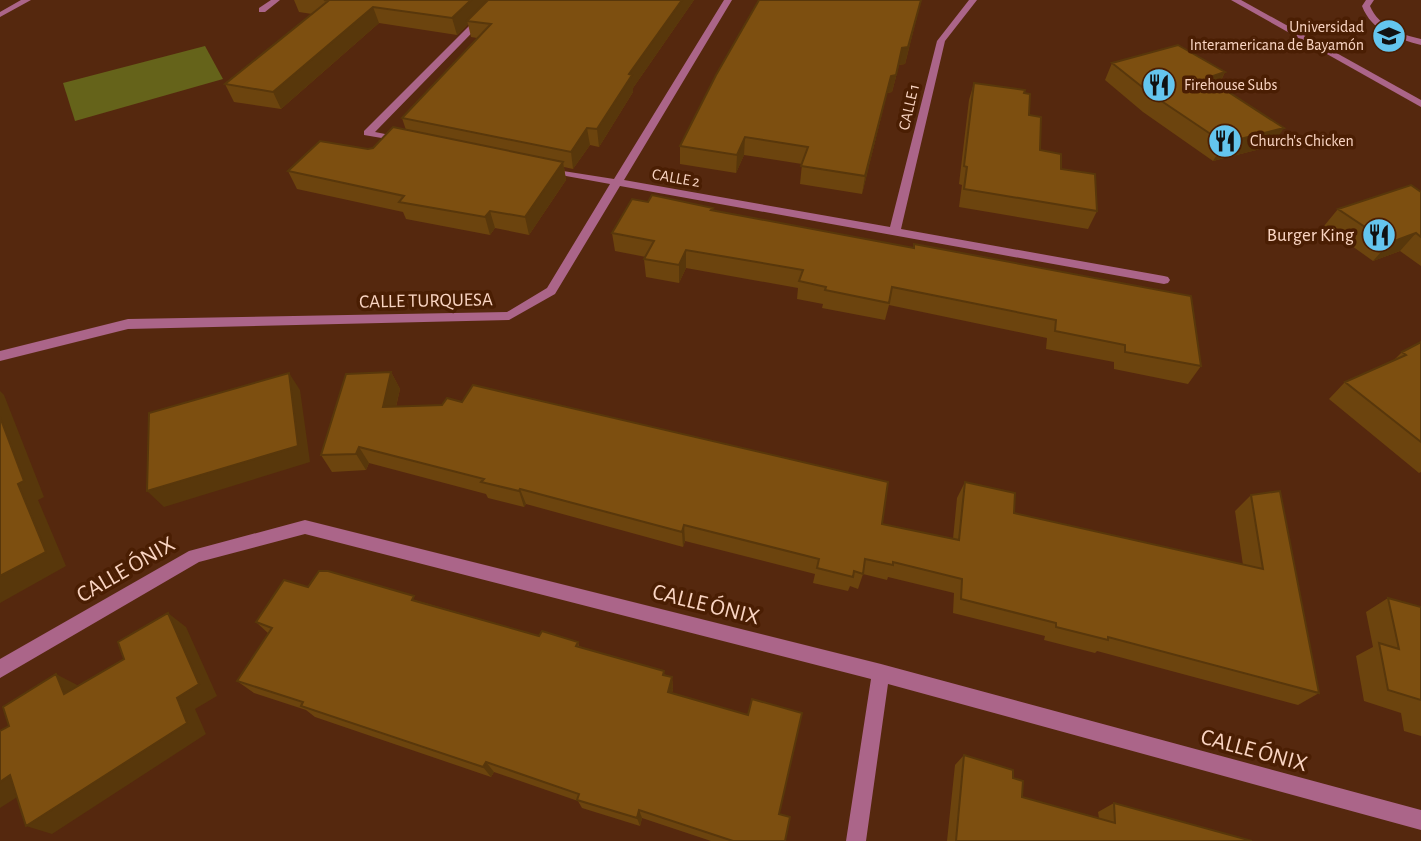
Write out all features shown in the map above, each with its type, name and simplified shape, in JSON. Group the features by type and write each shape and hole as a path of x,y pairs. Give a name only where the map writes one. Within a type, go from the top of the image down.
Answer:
{"street":[{"path":"0,15 27,0"},
{"path":"262,10 276,0"},
{"path":"407,141 368,133 500,0"},
{"name":"CALLE TURQUESA","path":"0,356 128,324 509,316 551,291 728,0"},
{"name":"CALLE 1","path":"895,231 941,41 974,0"},
{"path":"1236,0 1421,104"},
{"path":"1370,0 1366,6 1373,20 1390,31 1421,43"},
{"name":"CALLE 2","path":"538,168 1164,280"},
{"name":"CALLE ÓNIX","path":"0,669 195,556 305,527 881,673 1421,820"},
{"path":"856,841 881,673"}],"shaded area":[{"path":"205,46 223,79 75,121 63,83"}],"building":[{"path":"324,0 471,0 452,18 373,7 273,92 225,84 328,1"},
{"path":"488,0 682,0 629,74 632,75 597,129 587,128 571,152 402,118 491,24 467,21"},
{"path":"759,0 921,0 908,47 902,48 896,75 891,76 865,176 801,166 808,147 745,137 737,155 680,146 716,75"},
{"path":"1178,45 1225,72 1207,78 1284,128 1224,143 1151,94 1112,63"},
{"path":"974,83 1025,90 1024,93 1030,94 1029,115 1041,117 1040,150 1061,154 1061,169 1095,174 1097,211 964,189 967,167 964,166"},
{"path":"393,127 563,162 525,217 490,211 485,217 399,202 404,196 288,171 320,141 368,149 373,148"},
{"path":"1411,185 1421,192 1421,237 1416,233 1389,243 1338,209"},
{"path":"652,195 713,208 711,210 914,248 914,244 1191,296 1201,366 1125,352 1125,345 1055,331 1056,320 892,287 889,303 825,290 826,287 799,281 803,270 686,250 679,265 644,259 654,241 612,233 632,199 648,202"},
{"path":"1421,342 1421,442 1345,382 1406,355 1402,352"},
{"path":"391,372 383,407 442,405 447,398 462,402 473,385 888,482 882,524 959,540 965,482 1015,493 1014,513 1263,569 1251,495 1280,491 1319,693 1108,637 1108,640 1056,627 1056,623 961,599 962,579 893,562 893,565 865,559 863,574 854,571 853,577 817,568 819,559 684,525 682,532 520,489 519,491 481,482 484,479 359,447 356,454 321,455 346,374"},
{"path":"289,373 298,446 147,491 149,413"},
{"path":"0,417 24,481 18,484 46,552 0,576"},
{"path":"319,571 328,571 414,596 412,600 539,636 542,631 578,642 576,646 664,671 663,675 672,677 668,692 748,715 752,699 802,713 779,814 790,817 785,841 733,841 639,810 637,818 577,800 579,794 486,762 483,767 301,706 303,702 237,681 272,628 256,622 284,580 308,587"},
{"path":"1388,598 1421,607 1421,700 1388,690 1379,643 1399,649"},
{"path":"168,613 199,684 177,698 187,723 26,826 10,775 0,782 0,731 9,726 3,707 56,674 64,694 124,659 118,642"},
{"path":"964,755 1013,770 1013,778 1023,781 1022,797 1115,823 1114,803 1252,841 956,841"}],"place":[{"name":"Universidad Interamericana de Bayamón","path":"1389,36"},
{"name":"Firehouse Subs","path":"1159,85"},
{"name":"Church's Chicken","path":"1225,141"},
{"name":"Burger King","path":"1379,235"}]}
